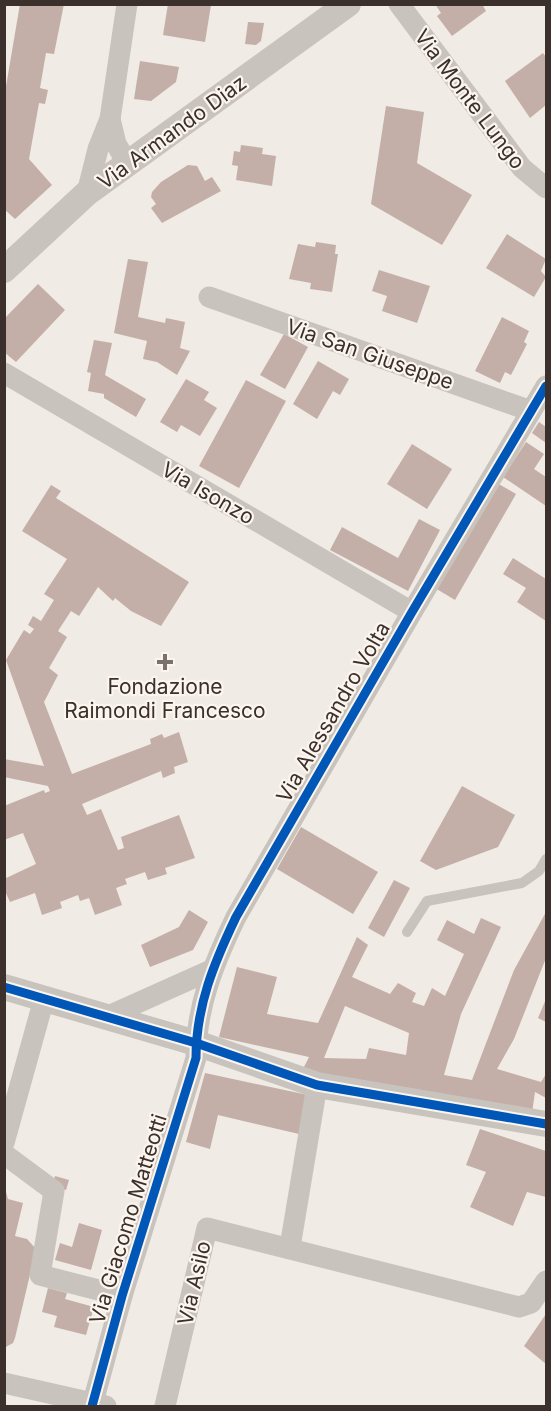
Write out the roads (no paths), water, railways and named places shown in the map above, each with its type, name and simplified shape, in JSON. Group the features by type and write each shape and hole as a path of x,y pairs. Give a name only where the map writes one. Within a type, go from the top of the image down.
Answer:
{"street":[{"path":"87,193 110,119 127,4"},
{"name":"Via Armando Diaz","path":"4,270 87,193 348,4"},
{"name":"Via Monte Lungo","path":"399,4 522,168 546,188"},
{"path":"110,119 116,144 128,164"},
{"name":"Via San Giuseppe","path":"209,297 531,411"},
{"name":"Via Isonzo","path":"4,373 412,612"},
{"name":"Via Alessandro Volta","path":"196,1043 211,970 236,917 546,386"},
{"path":"106,1017 211,970"},
{"path":"4,987 196,1043 317,1085 546,1124"},
{"path":"4,1143 44,999"},
{"name":"Via Giacomo Matteotti","path":"98,1405 122,1296 196,1058 196,1043"},
{"path":"317,1085 290,1247 519,1307 531,1303 546,1281"},
{"path":"4,1154 54,1191 40,1275 122,1296"},
{"name":"Via Asilo","path":"165,1407 207,1228 290,1247"},
{"path":"4,1383 98,1405"}],"lane":[{"path":"407,932 427,902 522,883 539,871 546,859"}],"place":[{"name":"Fondazione Raimondi Francesco","path":"165,662"}]}
